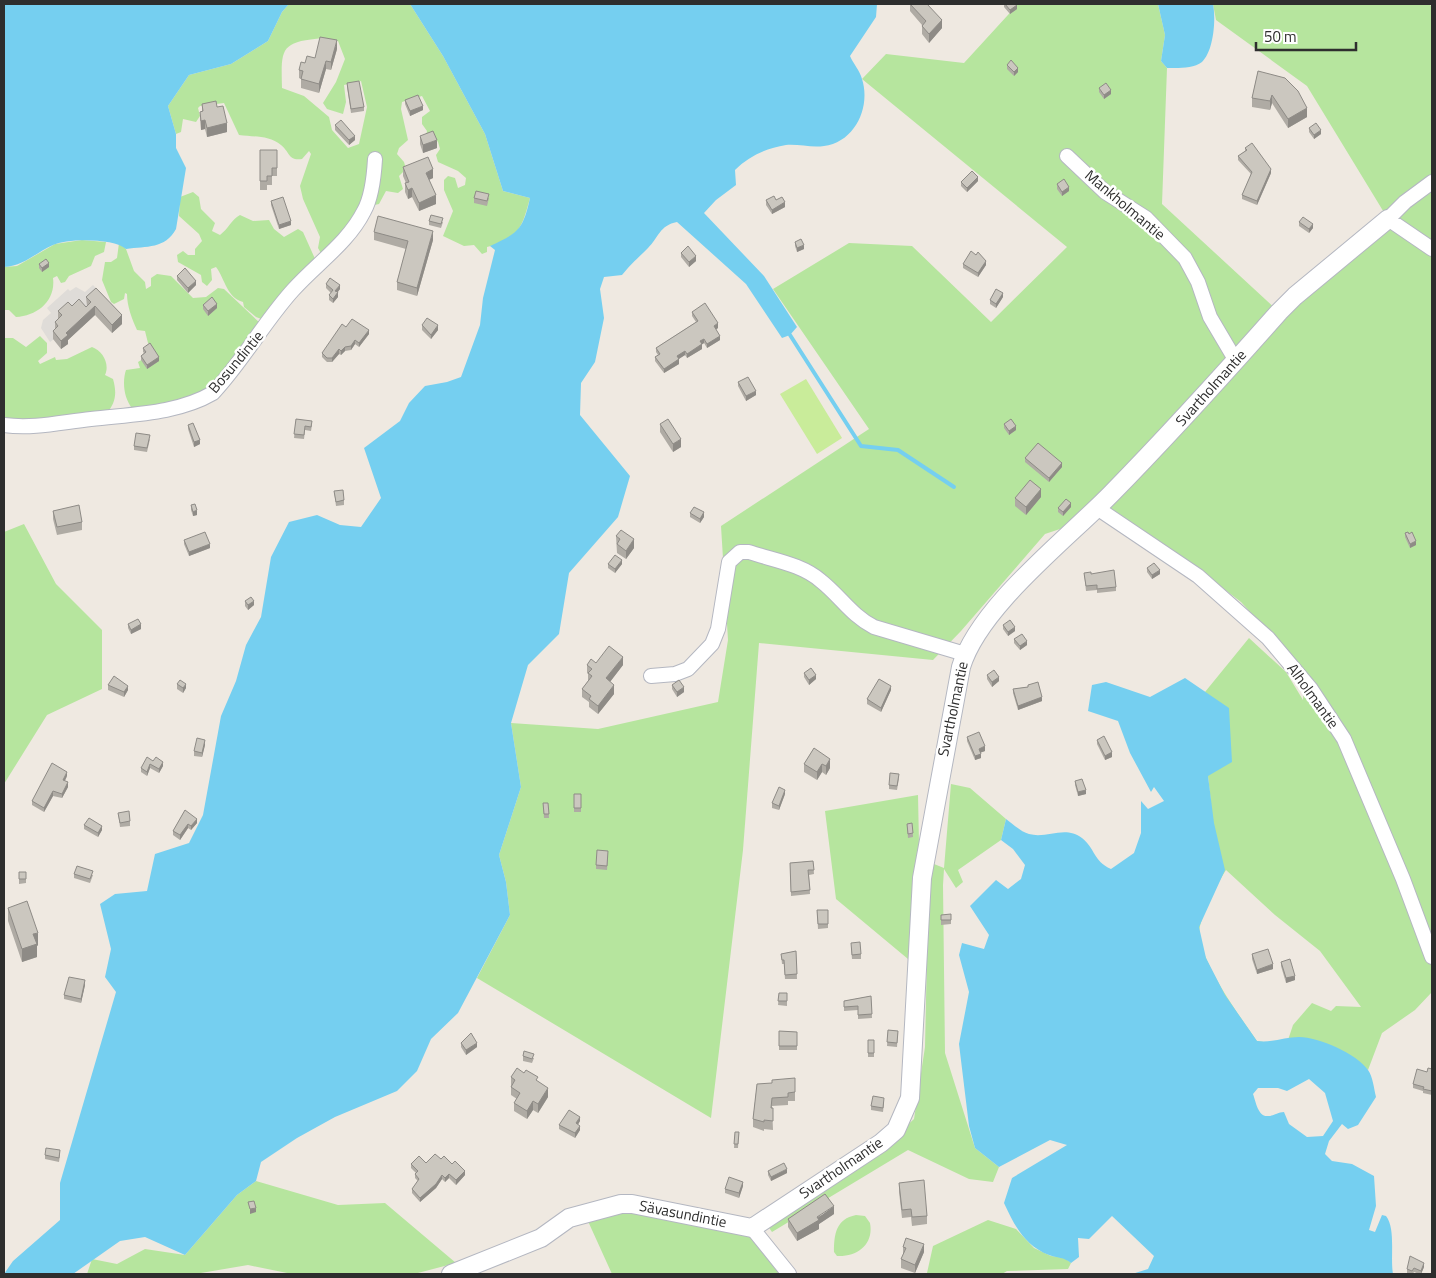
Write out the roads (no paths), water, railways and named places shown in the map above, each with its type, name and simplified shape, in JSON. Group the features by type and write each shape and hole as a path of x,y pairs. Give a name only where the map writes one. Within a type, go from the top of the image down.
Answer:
{"street":[{"name":"Mankholmantie","path":"1067,156 1105,192 1146,218 1185,258 1198,282 1210,318 1236,361"},
{"name":"Bosundintie","path":"4,425 45,426 130,416 183,406 199,401 213,392 294,289 347,236 356,224 365,210 370,195 375,159"},
{"name":"Svartholmantie","path":"752,1228 881,1143 896,1130 904,1116 910,1098 915,1048 916,966 922,878 945,746 965,654 980,627 1025,577 1097,508 1295,296 1388,219 1405,202 1432,182"},
{"path":"1388,219 1432,249"},
{"name":"Alholmantie","path":"1097,508 1198,576 1268,638 1311,689 1344,739 1403,879 1432,958"},
{"path":"651,676 674,674 688,669 712,644 718,629 729,562 740,552 749,552 809,572 822,581 861,620 874,627 965,654"},
{"name":"Sävasundintie","path":"451,1274 541,1238 569,1218 621,1204 632,1204 752,1228"},
{"path":"752,1228 789,1274"}],"water":[{"path":"4,4 289,4 282,12 268,41 231,64 189,75 168,106 176,134 176,148 186,168 176,229 166,240 148,247 126,249 120,245 101,241 69,241 53,245 18,264 4,267"},
{"path":"410,4 877,4 876,17 850,56 861,76 864,90 862,111 852,130 844,138 824,146 786,145 772,148 752,157 735,170 736,185 716,200 704,213 764,276 797,327 790,335 782,338 746,284 677,222 663,229 622,275 604,277 600,289 604,318 595,362 581,383 580,415 630,476 618,517 569,573 559,634 528,665 511,723 521,787 499,855 506,882 510,915 458,1013 431,1039 417,1071 397,1091 335,1117 297,1138 261,1162 256,1181 237,1195 185,1255 145,1237 120,1241 73,1274 4,1274 13,1261 60,1220 60,1183 116,992 105,977 111,949 100,904 115,894 147,891 155,854 189,843 203,815 221,716 236,681 246,645 261,617 271,557 289,522 317,515 340,525 361,527 381,498 364,448 400,421 409,403 425,386 461,377 480,325 483,298 495,250 490,246 514,233 525,217 530,198 503,191 485,134 443,56"},
{"path":"1158,4 1213,4 1214,26 1212,43 1202,62 1190,67 1167,68 1161,61 1165,35"},
{"path":"1185,678 1229,708 1232,762 1208,776 1214,823 1225,870 1199,927 1206,958 1225,995 1257,1041 1299,1037 1317,1040 1347,1053 1363,1064 1370,1073 1376,1097 1358,1125 1348,1129 1342,1124 1329,1141 1325,1154 1332,1161 1352,1164 1374,1176 1376,1206 1369,1230 1375,1232 1382,1215 1386,1216 1392,1236 1393,1274 1132,1274 1148,1269 1154,1256 1112,1216 1089,1239 1078,1238 1079,1257 1071,1263 1049,1255 1033,1246 1016,1227 1004,1203 1012,1178 1067,1145 1050,1140 999,1167 975,1148 969,1126 959,1044 969,992 959,955 962,943 984,949 989,935 970,906 996,880 1008,889 1021,879 1025,865 1013,849 1001,840 1006,819 1020,830 1029,834 1042,835 1063,832 1076,834 1086,842 1105,866 1111,869 1134,853 1141,833 1141,801 1148,809 1164,801 1154,787 1151,792 1130,753 1118,721 1088,711 1092,685 1106,682 1150,697","holes":["1309,1079 1325,1093 1333,1121 1323,1136 1307,1137 1289,1124 1284,1112 1270,1116 1262,1114 1253,1094 1258,1088 1278,1088 1287,1091"]}],"waterway":[{"path":"790,335 861,446 898,450 954,487"}]}
